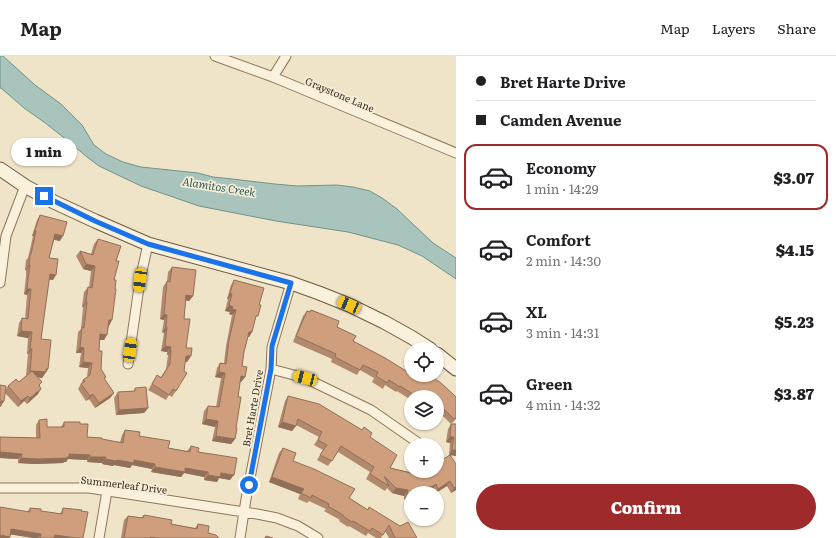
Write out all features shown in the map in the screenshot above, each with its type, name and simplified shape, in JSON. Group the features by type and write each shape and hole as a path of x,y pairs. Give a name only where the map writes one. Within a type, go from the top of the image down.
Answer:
{"street":[{"name":"Graystone Lane","path":"215,56 273,77 456,153"},
{"path":"273,77 286,56"},
{"path":"0,169 25,186 54,202 148,244 291,283 319,293 349,305 384,322 420,342"},
{"path":"0,283 6,236 25,186"},
{"path":"128,364 140,280 148,244"},
{"name":"Bret Harte Drive","path":"240,538 271,369 272,346 291,283"},
{"path":"444,360 456,369"},
{"path":"271,369 305,378 371,410 411,438"},
{"name":"Summerleaf Drive","path":"0,488 90,488 107,490 277,518 298,526 318,538"},
{"path":"99,538 107,490"}],"water":[{"name":"Alamitos Creek","path":"0,56 3,56 35,85 61,104 82,125 94,145 106,154 123,162 141,167 198,173 213,177 275,184 297,186 337,185 370,191 397,209 433,243 456,258 456,279 422,256 398,245 348,232 276,221 199,206 141,186 99,166 0,88"}],"building":[{"path":"40,215 67,222 63,236 55,234 49,258 58,259 56,275 50,274 41,339 51,340 48,369 46,369 46,372 30,371 32,332 21,331 22,318 28,319 31,289 27,289 30,254"},
{"path":"98,239 121,246 116,261 119,261 114,280 116,280 116,289 112,320 109,320 107,335 100,334 99,351 102,351 101,369 106,377 104,378 114,393 99,403 93,394 90,396 81,384 85,381 83,380 90,375 92,363 83,362 84,348 80,347 82,327 84,328 88,287 92,288 95,266 86,264 80,251 93,255"},
{"path":"172,267 196,270 193,296 186,295 184,319 190,319 186,348 192,348 191,356 186,356 184,371 187,373 176,391 173,389 169,395 152,384 157,375 161,378 170,364 171,347 165,346 167,315 164,314 167,281 170,282"},
{"path":"234,280 264,288 259,305 261,305 258,316 256,316 252,332 249,332 244,352 242,366 247,367 245,377 241,376 238,397 241,397 235,439 216,436 218,421 206,419 208,406 219,407 225,373 219,372 220,363 226,364 229,340 236,310 232,309 233,307 229,305 232,294 230,293"},
{"path":"311,310 339,321 337,327 356,336 353,341 404,370 404,382 441,383 456,397 456,417 454,419 444,409 444,390 406,390 389,380 387,383 376,376 378,372 363,365 360,370 335,357 336,354 296,336 307,311 310,312"},
{"path":"32,371 42,382 39,385 41,389 30,398 28,396 21,401 8,386 16,379 19,382"},
{"path":"0,385 6,386 4,401 1,401 1,406 0,406"},
{"path":"146,387 148,408 119,410 118,392 135,391 135,388"},
{"path":"288,396 319,404 362,430 364,427 372,433 370,437 397,455 390,468 404,471 404,478 444,478 444,459 450,455 456,464 456,487 454,488 450,481 442,486 437,486 436,484 433,486 404,486 404,489 396,488 384,476 389,486 370,474 374,467 341,446 332,461 320,455 327,445 318,440 322,432 298,419 296,426 282,422"},
{"path":"47,419 47,427 64,427 64,422 80,422 80,424 88,424 87,437 102,438 123,443 125,430 140,432 139,436 170,441 168,448 190,452 191,446 199,448 198,452 237,458 234,475 221,473 220,477 208,475 208,472 185,468 185,472 155,467 155,464 134,460 134,463 116,461 105,459 106,457 90,457 90,455 69,454 69,457 67,458 38,459 21,458 22,454 0,452 0,437 40,438 39,420"},
{"path":"451,424 456,424 456,450 452,450 454,437 450,437"},
{"path":"283,448 296,453 293,461 314,469 355,489 349,498 368,510 369,507 400,526 404,524 404,526 410,526 417,538 395,538 389,525 383,535 372,528 370,531 353,521 352,522 328,506 329,504 312,495 311,498 301,493 304,489 272,477"},
{"path":"0,507 30,512 30,508 41,509 41,511 62,514 63,508 88,512 83,538 55,535 54,538 40,538 41,534 11,529 10,537 0,535"},
{"path":"144,515 172,520 171,524 197,529 198,524 209,526 208,533 216,535 219,538 124,538 128,516 143,518"}],"route":[{"path":"44,196 95,221 148,244 291,283 272,346 271,369 249,485"}]}
